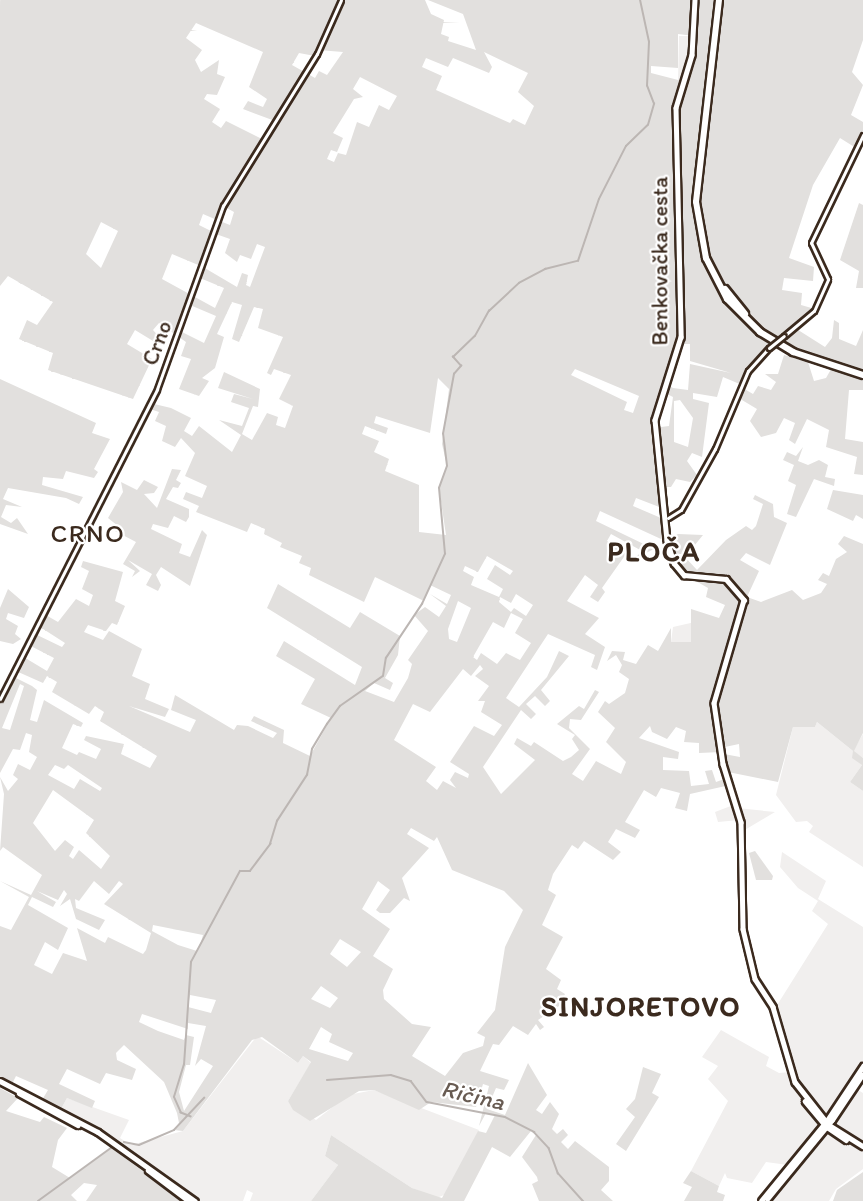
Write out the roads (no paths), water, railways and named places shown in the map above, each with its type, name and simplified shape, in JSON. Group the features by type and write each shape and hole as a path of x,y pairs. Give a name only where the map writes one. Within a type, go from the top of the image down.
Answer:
{"highway":[{"path":"721,0 696,202 706,258 728,299 760,332 793,352 863,372"}],"main road":[{"name":"Benkovačka cesta","path":"696,0 692,55 676,108 681,337 655,420 668,518 668,545 680,572 726,579 744,600 714,703 715,724 741,822 739,897 747,947 757,985 775,1013 787,1065 803,1095 817,1115 838,1134 863,1148"},
{"path":"818,1135 838,1134 835,1114 863,1066"},
{"path":"763,1201 835,1114 863,1073"},
{"path":"0,1082 95,1134 189,1201"},
{"path":"0,1082 98,1132 195,1201"},
{"path":"818,1135 817,1115 835,1114"}],"street":[{"name":"Crno","path":"0,699 157,389 223,206 316,54 341,0"},
{"path":"668,518 681,510 715,449 748,371 769,348 814,311 828,279 811,243 863,135"}],"waterway":[{"path":"191,1117 181,1113 174,1097 184,1065 191,962 240,871 250,871 270,844 277,821 307,775 312,749 327,724 340,706 383,676 386,658 422,604 445,554 439,488 447,466 443,434 454,374 461,366 453,357 475,336 489,311 519,283 545,269 578,261 599,199 626,146 648,125 654,104 647,86 649,42 640,0"},
{"name":"Ričina","path":"327,1080 391,1075 411,1081 427,1102 505,1117 534,1132 549,1148 558,1173 583,1201"},
{"path":"124,1142 139,1145 174,1130 204,1098"},
{"name":"Ričina","path":"38,1201 111,1148"}],"district":[{"name":"CRNO","path":"88,534"},
{"name":"PLOČA","path":"654,551"},
{"name":"SINJORETOVO","path":"641,1006"}]}
